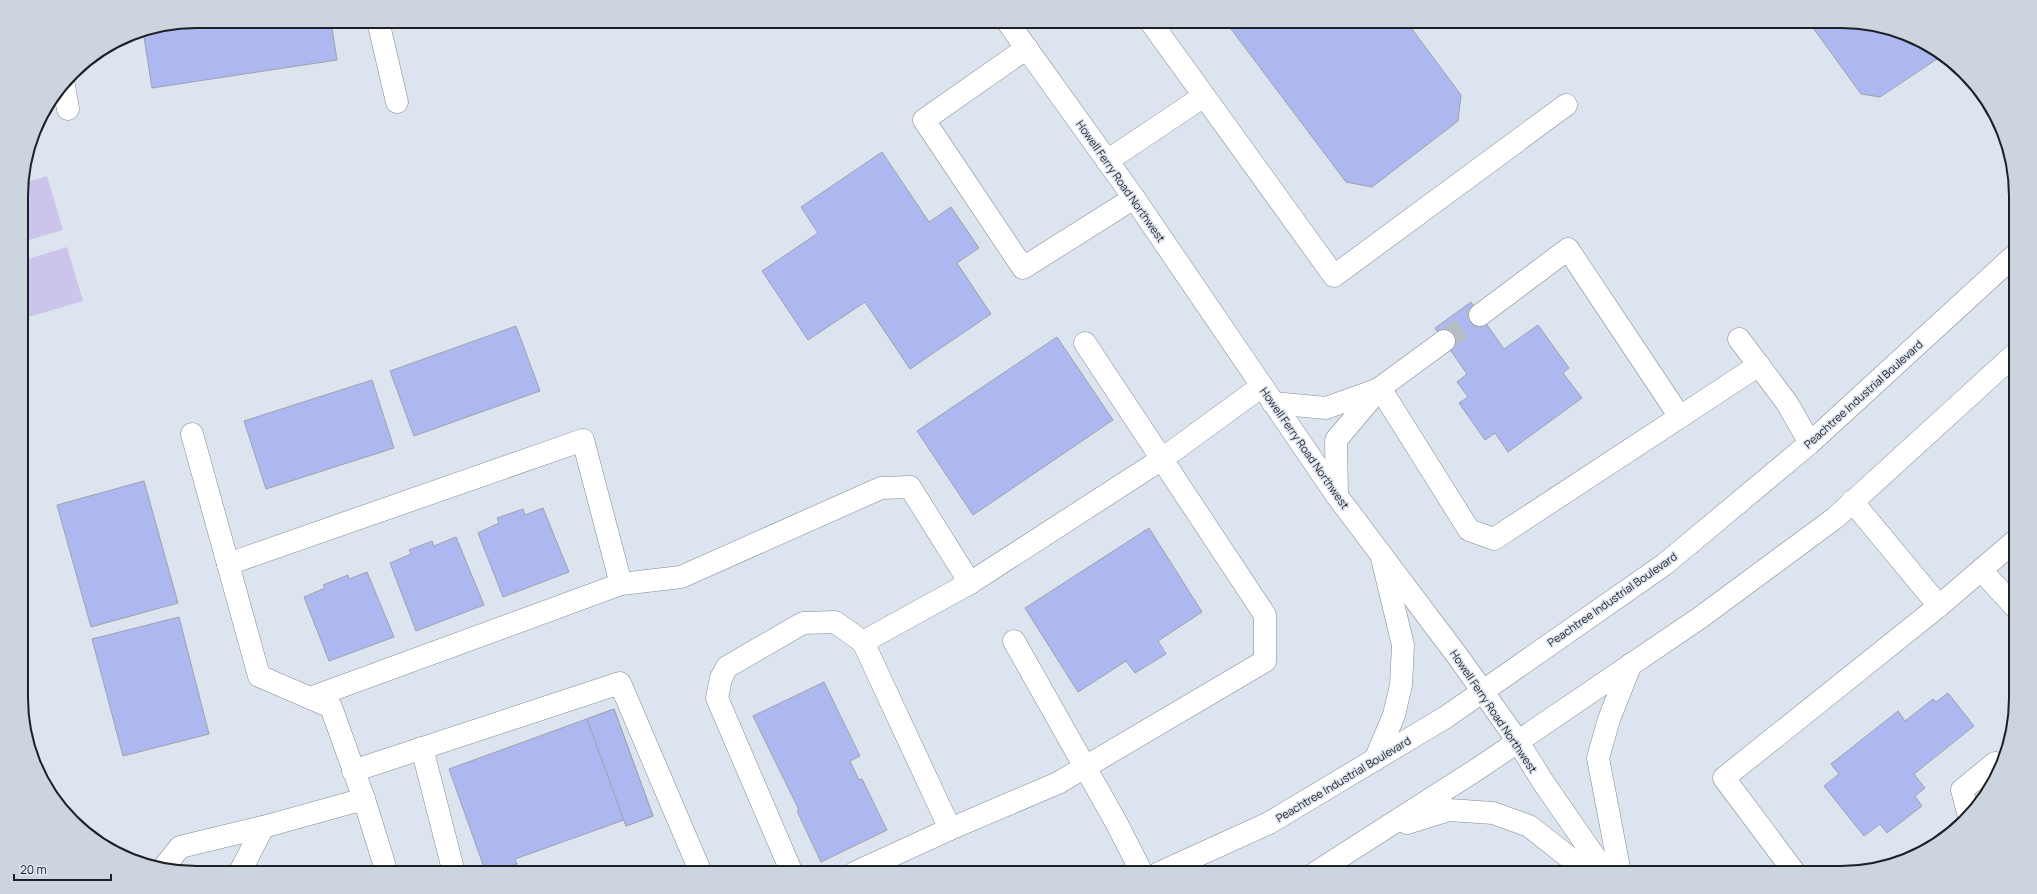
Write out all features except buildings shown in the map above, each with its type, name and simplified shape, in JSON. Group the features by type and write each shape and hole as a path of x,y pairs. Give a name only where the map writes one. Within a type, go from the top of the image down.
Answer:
{"main road":[{"path":"380,28 397,102"},
{"name":"Howell Ferry Road Northwest","path":"1012,28 1134,198 1337,496 1517,740 1543,782 1601,866"},
{"path":"1155,28 1334,276 1566,105"},
{"path":"1027,48 924,120 1023,268 1134,198"},
{"path":"65,91 68,109"},
{"path":"1107,161 1204,96"},
{"path":"1480,314 1568,249 1680,417"},
{"name":"Peachtree Industrial Boulevard","path":"1175,866 1269,823 1446,717 1665,564 1810,442 2009,260"},
{"path":"1740,339 1787,403 1810,442"},
{"path":"1337,496 1336,440 1380,388 1444,341"},
{"path":"869,866 950,829 1058,783 1265,661 1265,615 1085,343"},
{"path":"1326,866 1479,768 1517,740 1701,617 1835,518 2009,359"},
{"path":"1380,388 1469,530 1494,539 1759,365"},
{"path":"863,642 970,584 1162,459 1267,395 1326,408 1380,388"},
{"path":"192,434 259,676 331,708 364,799 385,866"},
{"path":"228,564 583,440 621,584"},
{"path":"310,698 621,584 681,577 881,488 910,486 970,584"},
{"path":"1852,501 1940,606"},
{"path":"1789,866 1724,778 1940,606 2009,546"},
{"path":"1375,760 1394,715 1401,685 1403,645 1381,554"},
{"path":"1981,570 2009,600"},
{"path":"789,866 717,698 721,678 727,667 803,623 835,622 863,642 950,829"},
{"path":"1014,641 1086,767 1138,866"},
{"path":"1619,866 1598,758 1609,719 1631,664"},
{"path":"353,771 620,683 698,866"},
{"path":"422,748 452,866"},
{"path":"1967,809 1962,790 1995,763"},
{"path":"167,864 180,847 263,827 364,799"},
{"path":"1385,829 1449,810 1493,813 1529,826 1580,866"},
{"path":"243,866 263,827"}],"shaded area":[{"path":"47,176 63,230 28,240 28,182"},
{"path":"67,247 83,301 28,317 28,259"}],"tunnel":[{"path":"1444,341 1480,315"}]}
